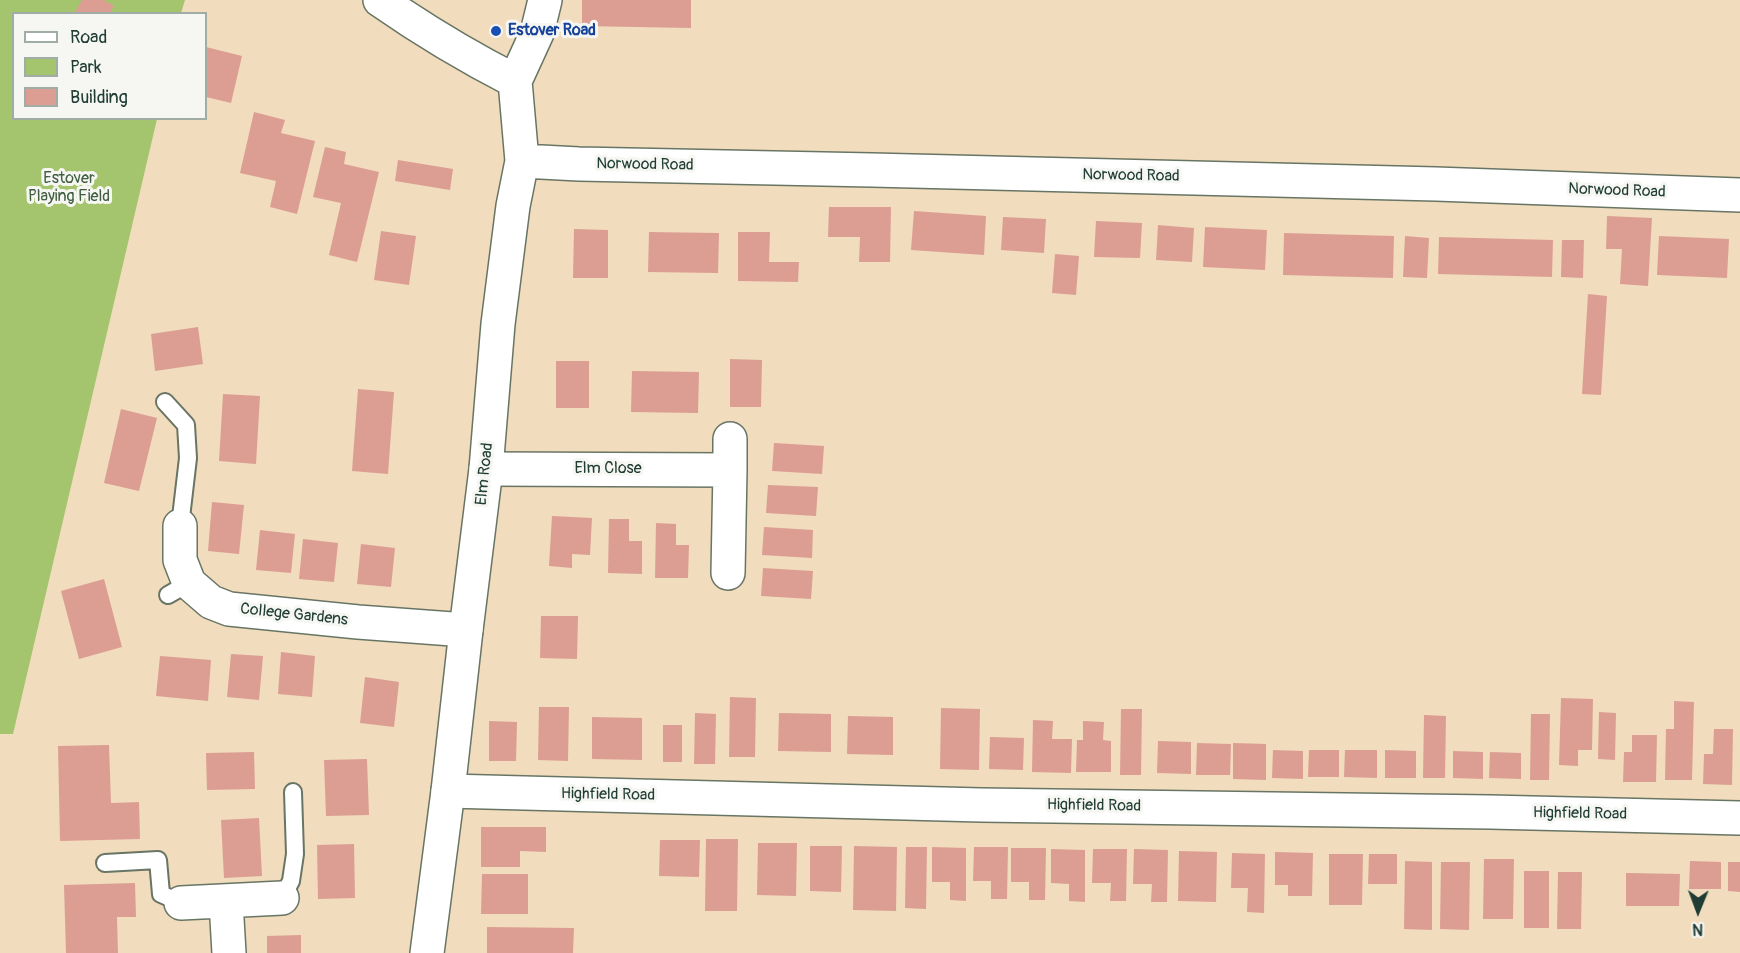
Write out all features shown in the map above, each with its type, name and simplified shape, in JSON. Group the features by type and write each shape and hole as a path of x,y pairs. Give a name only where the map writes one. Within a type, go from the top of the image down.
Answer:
{"street":[{"path":"380,0 418,26 514,81 537,33 545,0"},
{"name":"Elm Road","path":"427,953 486,469 498,324 513,206 522,161 514,81"},
{"name":"Norwood Road","path":"522,161 1436,184 1740,195"},
{"name":"Elm Close","path":"486,469 730,455 728,573"},
{"name":"College Gardens","path":"180,526 179,589 229,609 466,630"},
{"name":"Highfield Road","path":"448,791 981,805 1740,818"},
{"path":"181,903 282,898"},
{"path":"226,902 229,953"}],"lane":[{"path":"165,402 186,425 188,458 180,526"},
{"path":"282,898 291,881 295,854 293,792"},
{"path":"105,863 158,860 161,894 181,903"}],"green space":[{"name":"Estover Playing Field","path":"0,0 185,0 181,12 12,12 12,120 157,120 13,734 0,734"}],"building":[{"path":"82,0 104,0 114,6 110,12 75,12"},
{"path":"582,0 691,0 691,28 582,26"},
{"path":"207,47 242,56 231,103 207,97"},
{"path":"254,112 285,120 281,133 315,141 297,214 270,207 276,181 240,173"},
{"path":"325,147 346,152 344,164 379,172 357,262 329,255 341,203 313,197"},
{"path":"398,160 453,169 450,190 395,181"},
{"path":"829,207 891,207 890,262 859,262 860,237 828,237"},
{"path":"914,211 986,216 984,255 911,250"},
{"path":"1607,216 1652,218 1648,286 1620,284 1622,249 1606,249"},
{"path":"1003,217 1046,219 1044,253 1001,250"},
{"path":"1096,221 1142,223 1140,258 1094,257"},
{"path":"1158,225 1194,228 1192,262 1156,260"},
{"path":"1205,227 1267,230 1265,270 1203,267"},
{"path":"574,229 608,230 608,278 573,278"},
{"path":"381,231 416,236 409,285 374,280"},
{"path":"649,232 719,233 718,273 648,272"},
{"path":"738,232 770,232 769,262 799,262 798,282 738,281"},
{"path":"1284,233 1394,236 1393,278 1283,275"},
{"path":"1405,236 1429,238 1427,278 1403,277"},
{"path":"1659,236 1729,239 1727,278 1657,275"},
{"path":"1439,237 1553,240 1552,277 1438,274"},
{"path":"1562,240 1584,240 1583,278 1561,277"},
{"path":"1055,254 1079,256 1076,295 1052,293"},
{"path":"1588,294 1607,296 1601,395 1582,394"},
{"path":"198,327 203,364 155,371 151,334"},
{"path":"730,359 762,360 761,407 730,407"},
{"path":"556,361 589,361 589,408 556,408"},
{"path":"632,371 699,372 698,413 631,412"},
{"path":"358,389 394,392 388,474 352,471"},
{"path":"223,394 260,396 256,464 219,461"},
{"path":"121,409 157,418 139,491 104,483"},
{"path":"774,443 824,446 822,474 772,471"},
{"path":"768,485 818,487 816,516 766,513"},
{"path":"212,502 244,505 239,554 208,551"},
{"path":"552,516 592,518 590,555 572,554 572,568 549,566"},
{"path":"609,519 629,519 629,541 642,541 642,574 608,573"},
{"path":"656,523 676,524 676,545 689,545 688,578 655,578"},
{"path":"764,527 813,530 812,558 762,555"},
{"path":"260,530 295,534 291,573 256,570"},
{"path":"303,539 338,543 334,582 299,579"},
{"path":"361,544 395,548 391,587 357,584"},
{"path":"763,568 813,571 811,599 761,596"},
{"path":"104,579 122,647 79,659 61,591"},
{"path":"541,616 578,616 577,659 540,658"},
{"path":"281,652 315,656 312,697 278,694"},
{"path":"231,654 263,656 259,700 227,697"},
{"path":"160,656 211,660 208,701 156,696"},
{"path":"365,677 399,682 394,727 360,723"},
{"path":"730,697 756,698 755,757 729,757"},
{"path":"1561,698 1593,699 1592,750 1578,750 1578,766 1559,765"},
{"path":"1674,701 1694,702 1692,780 1665,780 1666,729 1674,729"},
{"path":"539,707 569,707 568,761 538,760"},
{"path":"941,708 980,709 979,770 940,769"},
{"path":"1121,709 1142,709 1141,775 1120,775"},
{"path":"1599,712 1616,713 1615,760 1598,759"},
{"path":"695,713 716,714 715,764 694,764"},
{"path":"779,713 831,714 831,752 778,751"},
{"path":"1531,714 1550,714 1549,780 1530,780"},
{"path":"1424,715 1446,716 1445,778 1423,778"},
{"path":"848,716 893,717 893,755 847,754"},
{"path":"592,717 642,718 642,760 592,759"},
{"path":"1033,720 1053,721 1052,739 1072,739 1071,773 1032,772"},
{"path":"489,721 517,722 516,761 489,761"},
{"path":"1083,721 1104,722 1103,740 1111,741 1111,772 1076,772 1077,740 1083,740"},
{"path":"663,725 682,725 682,762 663,762"},
{"path":"1714,729 1733,729 1732,785 1703,784 1704,754 1713,754"},
{"path":"1632,735 1657,735 1656,782 1623,782 1624,752 1632,752"},
{"path":"990,737 1024,738 1023,770 989,769"},
{"path":"1158,741 1191,742 1191,774 1157,773"},
{"path":"1197,743 1231,744 1230,775 1196,775"},
{"path":"1233,743 1266,744 1266,780 1233,779"},
{"path":"109,745 111,803 139,802 140,839 60,841 58,746"},
{"path":"1273,750 1303,751 1303,779 1272,778"},
{"path":"1309,750 1339,750 1339,777 1308,777"},
{"path":"1345,750 1377,750 1377,778 1344,777"},
{"path":"1385,750 1416,751 1416,778 1385,778"},
{"path":"1453,751 1483,752 1483,779 1453,778"},
{"path":"254,752 255,789 207,790 206,753"},
{"path":"1490,752 1521,753 1521,779 1489,778"},
{"path":"367,759 369,815 326,816 324,760"},
{"path":"259,818 262,876 224,878 221,820"},
{"path":"481,827 546,827 546,852 520,851 520,867 481,867"},
{"path":"706,839 738,839 737,911 705,911"},
{"path":"660,840 700,840 699,877 659,876"},
{"path":"758,843 797,843 796,896 757,895"},
{"path":"354,844 355,898 318,899 317,845"},
{"path":"810,846 842,846 841,892 810,891"},
{"path":"854,846 897,847 896,911 853,910"},
{"path":"906,847 927,847 926,909 905,908"},
{"path":"932,847 966,848 966,901 950,900 950,882 932,882"},
{"path":"974,847 1008,847 1007,899 991,899 991,881 973,881"},
{"path":"1011,848 1046,848 1045,900 1029,900 1029,882 1011,882"},
{"path":"1051,849 1085,850 1085,902 1069,901 1069,884 1051,883"},
{"path":"1093,849 1127,849 1126,901 1110,901 1111,883 1092,883"},
{"path":"1134,849 1168,850 1167,902 1151,902 1152,884 1133,884"},
{"path":"1179,851 1217,852 1216,902 1178,901"},
{"path":"1275,852 1313,853 1312,896 1288,896 1288,885 1275,885"},
{"path":"1232,853 1265,854 1264,913 1247,912 1248,888 1231,888"},
{"path":"1329,854 1363,854 1362,905 1329,905"},
{"path":"1369,854 1397,854 1397,884 1368,884"},
{"path":"1484,859 1514,859 1513,919 1483,919"},
{"path":"1405,861 1432,862 1432,930 1404,929"},
{"path":"1690,861 1721,862 1721,889 1689,889"},
{"path":"1441,862 1470,862 1469,930 1440,929"},
{"path":"1728,862 1740,862 1740,892 1728,891"},
{"path":"1524,871 1549,871 1549,928 1524,928"},
{"path":"1558,872 1582,872 1581,929 1557,929"},
{"path":"1626,873 1680,874 1679,906 1626,906"},
{"path":"482,874 528,874 528,914 481,914"},
{"path":"135,883 136,917 117,917 118,953 66,953 64,885"},
{"path":"487,927 574,928 573,953 487,953"},
{"path":"301,935 301,953 267,953 267,936"}],"place":[{"name":"Estover Road","path":"496,31"}]}
